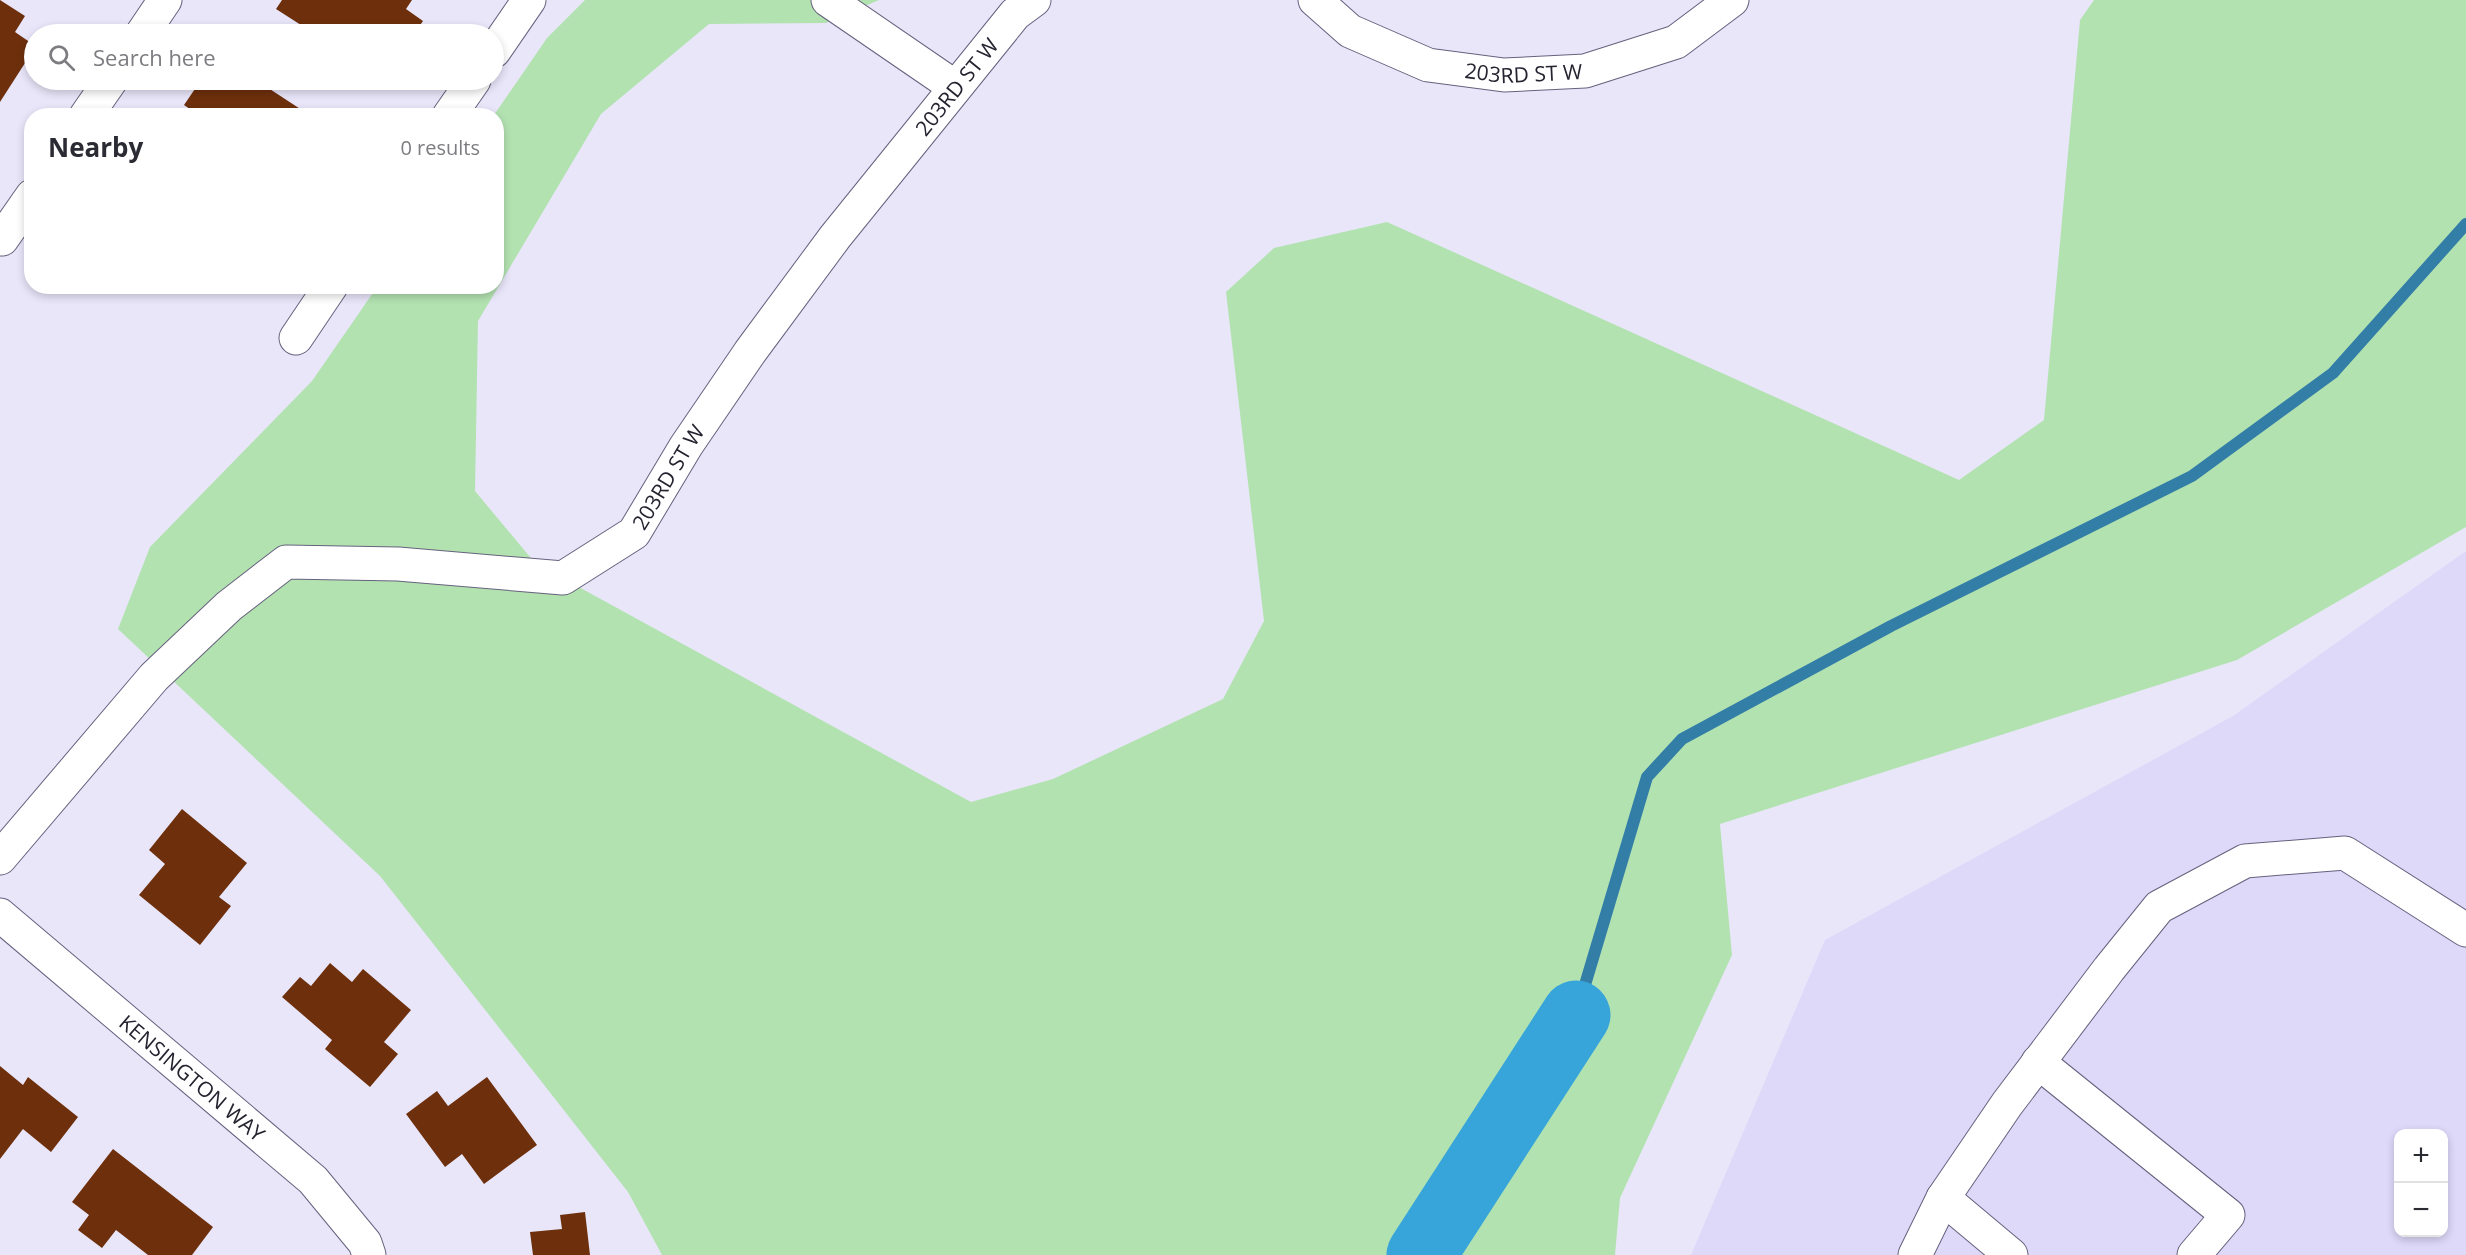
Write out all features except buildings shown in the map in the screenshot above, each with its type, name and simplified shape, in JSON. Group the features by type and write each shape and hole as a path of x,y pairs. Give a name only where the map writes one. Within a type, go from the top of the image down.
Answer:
{"street":[{"path":"149,24 165,0"},
{"path":"504,36 529,0"},
{"path":"828,0 955,87"},
{"name":"203RD ST W","path":"0,858 154,677 229,606 286,562 398,564 563,578 634,533 686,446 750,352 835,237 1015,14 1034,0"},
{"name":"203RD ST W","path":"1315,0 1350,31 1428,65 1504,75 1585,71 1676,42 1732,0"},
{"path":"92,108 104,90"},
{"path":"455,108 467,90"},
{"path":"2,239 24,207"},
{"path":"296,338 326,294"},
{"path":"1915,1255 1943,1198 2038,1062 2159,907 2245,861 2345,853 2465,927"},
{"name":"KENSINGTON WAY","path":"0,915 313,1180 365,1243 369,1255"},
{"path":"2038,1062 2228,1215 2194,1255"},
{"path":"1943,1198 2012,1255"}],"shaded area":[{"path":"2466,551 2466,1255 1691,1255 1825,940 2233,716"}],"green space":[{"path":"585,0 879,0 826,23 709,24 601,114 504,277 504,108 499,108 547,38"},
{"path":"2094,0 2466,0 2466,527 2237,660 1720,824 1732,955 1620,1198 1615,1255 662,1255 628,1192 380,876 118,629 150,547 312,381 372,294 494,294 478,321 475,491 535,563 971,802 1053,779 1223,699 1264,621 1226,292 1274,248 1387,222 1959,480 2044,420 2080,20"}],"waterway":[{"path":"1576,1015 1647,777 1682,739 1891,626 2192,476 2333,373 2466,224"},
{"path":"1421,1255 1576,1015"}]}
